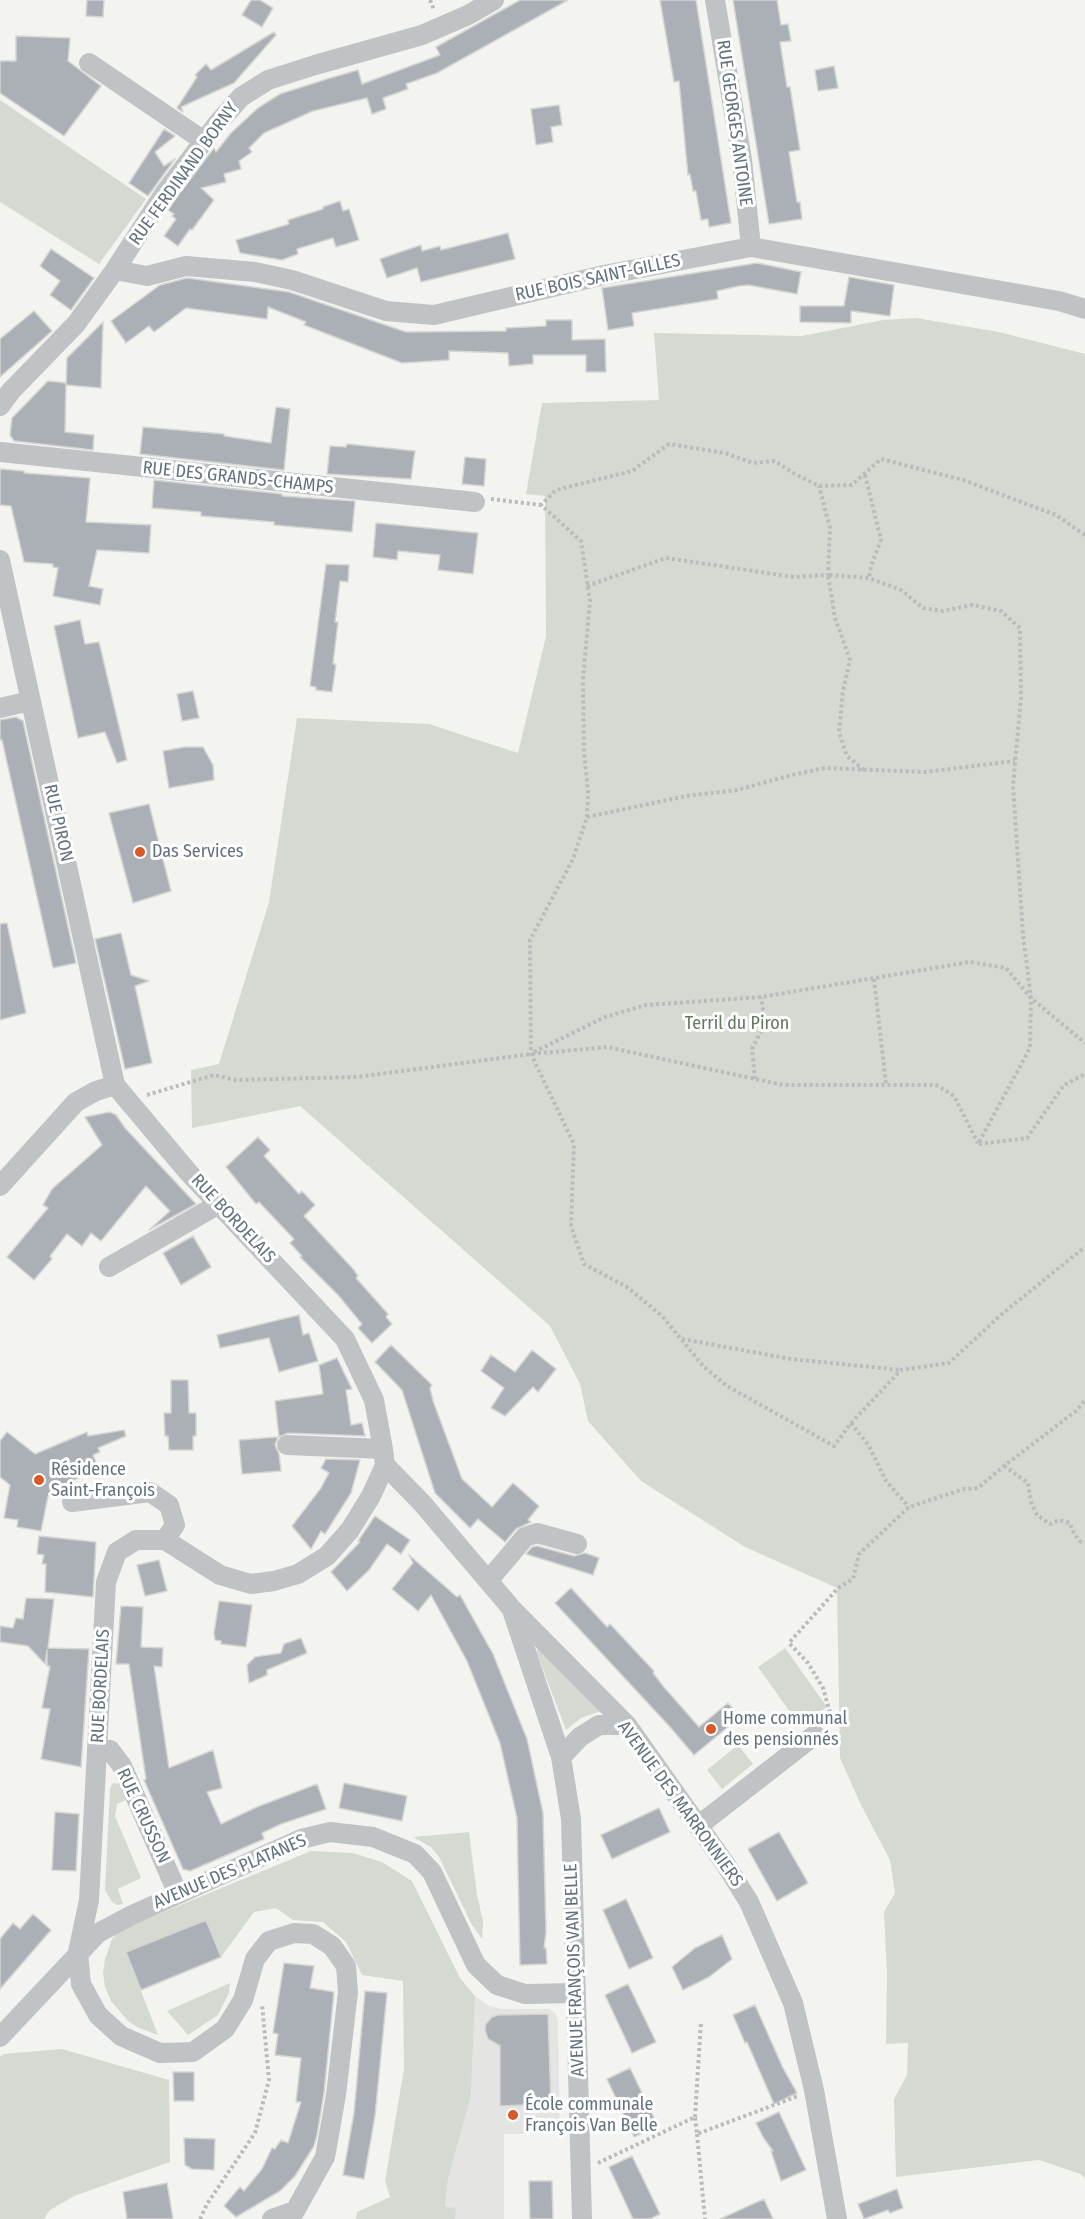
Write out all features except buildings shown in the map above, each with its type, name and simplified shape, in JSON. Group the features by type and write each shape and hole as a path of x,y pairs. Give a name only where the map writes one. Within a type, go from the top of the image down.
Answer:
{"street":[{"name":"RUE FERDINAND BORNY","path":"0,406 76,324 115,270 166,191 241,97 268,80 422,35 468,15 494,0"},
{"name":"RUE GEORGES ANTOINE","path":"715,0 742,160 751,247"},
{"path":"89,63 204,141"},
{"name":"RUE BOIS SAINT-GILLES","path":"115,270 147,276 186,266 255,272 292,280 386,311 434,315 604,275 751,247 1059,301 1085,309"},
{"name":"RUE DES GRANDS-CHAMPS","path":"0,452 475,502"},
{"name":"RUE PIRON","path":"0,560 30,701 121,1093"},
{"path":"0,708 30,701"},
{"path":"0,1186 76,1102 96,1091 121,1093"},
{"name":"RUE BORDELAIS","path":"121,1093 219,1204 345,1339 374,1400 384,1457"},
{"path":"109,1267 219,1204"},
{"path":"72,1502 150,1492 169,1505 175,1525 165,1540 220,1575 251,1584 274,1581 298,1574 327,1556 350,1530 371,1496 384,1457 287,1445"},
{"name":"AVENUE DES MARRONNIERS","path":"384,1457 512,1609 627,1725 726,1865 754,1912 793,2003 814,2091 837,2219"},
{"path":"488,1581 525,1537 537,1533 577,1544"},
{"name":"RUE BORDELAIS","path":"165,1540 136,1540 117,1552 106,1582 89,1900 78,1952 81,1984 98,2015 121,2036 160,2053 193,2052 225,2029 243,2000 255,1959 269,1941 294,1933 313,1934 332,1946 346,1966 348,1992 326,2157 296,2215 272,2219"},
{"name":"AVENUE FRANÇOIS VAN BELLE","path":"512,1609 561,1757 571,1819 582,2219"},
{"path":"561,1757 580,1737 599,1725 627,1725"},
{"path":"698,1826 815,1736"},
{"name":"RUE CRUSSON","path":"98,1749 110,1750 122,1766 178,1894"},
{"name":"AVENUE DES PLATANES","path":"0,2037 78,1952 98,1934 132,1915 302,1839 330,1832 374,1837 415,1854 432,1872 476,1965 497,1985 525,1994 575,1993"}],"path":[{"path":"541,506 556,490 632,471 669,444 725,453 753,463 775,461 819,486 852,485 881,459 963,480 1056,515 1085,535"},
{"path":"865,474 881,540 869,578"},
{"path":"819,486 830,528 828,575 835,618 850,660 838,732 847,756 864,770"},
{"path":"475,502 494,498 541,506 581,541 590,601 584,680 584,752 588,791 586,817 573,859 530,940 531,1054 574,1144 571,1226 584,1264 627,1287 662,1316 704,1367 727,1386 834,1446 850,1423 901,1370"},
{"path":"587,586 666,558 794,577 828,575 869,578 901,590 923,608 942,611 972,605 1001,611 1020,628 1021,698 1013,786 1021,913 1031,998 1030,1047 978,1144"},
{"path":"586,817 686,796 737,790 825,768 925,772 1015,761"},
{"path":"531,1054 605,1017 646,1005 761,997 970,962 1006,968 1031,998 1085,1043"},
{"path":"874,979 886,1084"},
{"path":"754,1079 752,1049 765,1023 761,997"},
{"path":"121,1093 214,1075 235,1080 357,1077 531,1054 607,1047 783,1085 936,1085 954,1096 978,1144"},
{"path":"978,1144 1027,1138 1064,1085 1085,1074"},
{"path":"681,1339 791,1359 901,1370 949,1363 1003,1313 1085,1246"},
{"path":"815,1736 832,1720 823,1688 808,1663 789,1643 837,1588 852,1579 859,1554 909,1507 964,1489 978,1488 1076,1411 1085,1400"},
{"path":"850,1423 869,1446 886,1481 909,1507"},
{"path":"1004,1466 1028,1483 1031,1502 1037,1515 1050,1524 1059,1520 1070,1523 1074,1534 1081,1542 1085,1542"},
{"path":"200,2219 207,2204 255,2133 269,2080 261,1990 248,1978"},
{"path":"701,2022 694,2117 705,2219"},
{"path":"697,2134 814,2091"},
{"path":"581,2171 694,2117"}],"shaded area":[{"name":"École communale François Van Belle","path":"475,1996 487,2005 501,2009 549,2009 555,2013 558,2021 560,2134 504,2134 504,2219 455,2219 455,2208 445,2208 448,2179 471,2096"}],"green space":[{"path":"0,100 146,199 99,264 0,202"},
{"name":"Terril du Piron","path":"916,318 999,332 1085,354 1085,2178 1080,2174 1039,2160 896,2177 894,2099 907,2075 908,2043 886,2044 887,1975 884,1912 895,1893 890,1860 861,1805 840,1758 837,1588 745,1547 641,1481 588,1421 580,1384 550,1326 300,1106 192,1128 191,1070 219,1064 269,902 297,718 429,724 518,753 546,636 545,496 526,494 542,403 659,400 654,333 802,336 883,320"},
{"path":"541,1647 601,1711 581,1718 566,1730 536,1651"},
{"path":"785,1648 827,1707 800,1726 758,1667"},
{"path":"738,1745 753,1764 722,1789 707,1770"},
{"path":"113,1783 119,1784 128,1799 117,1804 115,1816 141,1878 118,1889 123,1904 117,1905 112,1902 105,1890 110,1788"},
{"path":"469,1832 477,1895 483,1921 482,1939 472,1925 439,1857 431,1847 413,1837"},
{"path":"311,1851 353,1853 382,1862 412,1881 460,1978 475,1996 471,2096 448,2179 445,2207 456,2208 455,2219 356,2219 357,2212 390,2197 385,2181 404,2069 403,1981 362,1975 346,1942 323,1922 293,1920 276,1908 254,1912 221,1957 206,1920 126,1952 158,2035 128,2021 111,2001 105,1987 103,1973 105,1959 112,1939 120,1930"},
{"path":"230,1983 229,1993 218,2015 188,2035 167,2011"},
{"path":"62,2049 169,2080 170,2162 74,2196 50,2210 44,2219 0,2219 0,2057 3,2054"}],"place":[{"name":"Das Services","path":"140,852"},
{"name":"Résidence Saint-François","path":"39,1480"},
{"name":"Home communal des pensionnés","path":"711,1729"},
{"name":"École communale François Van Belle","path":"513,2115"}]}
